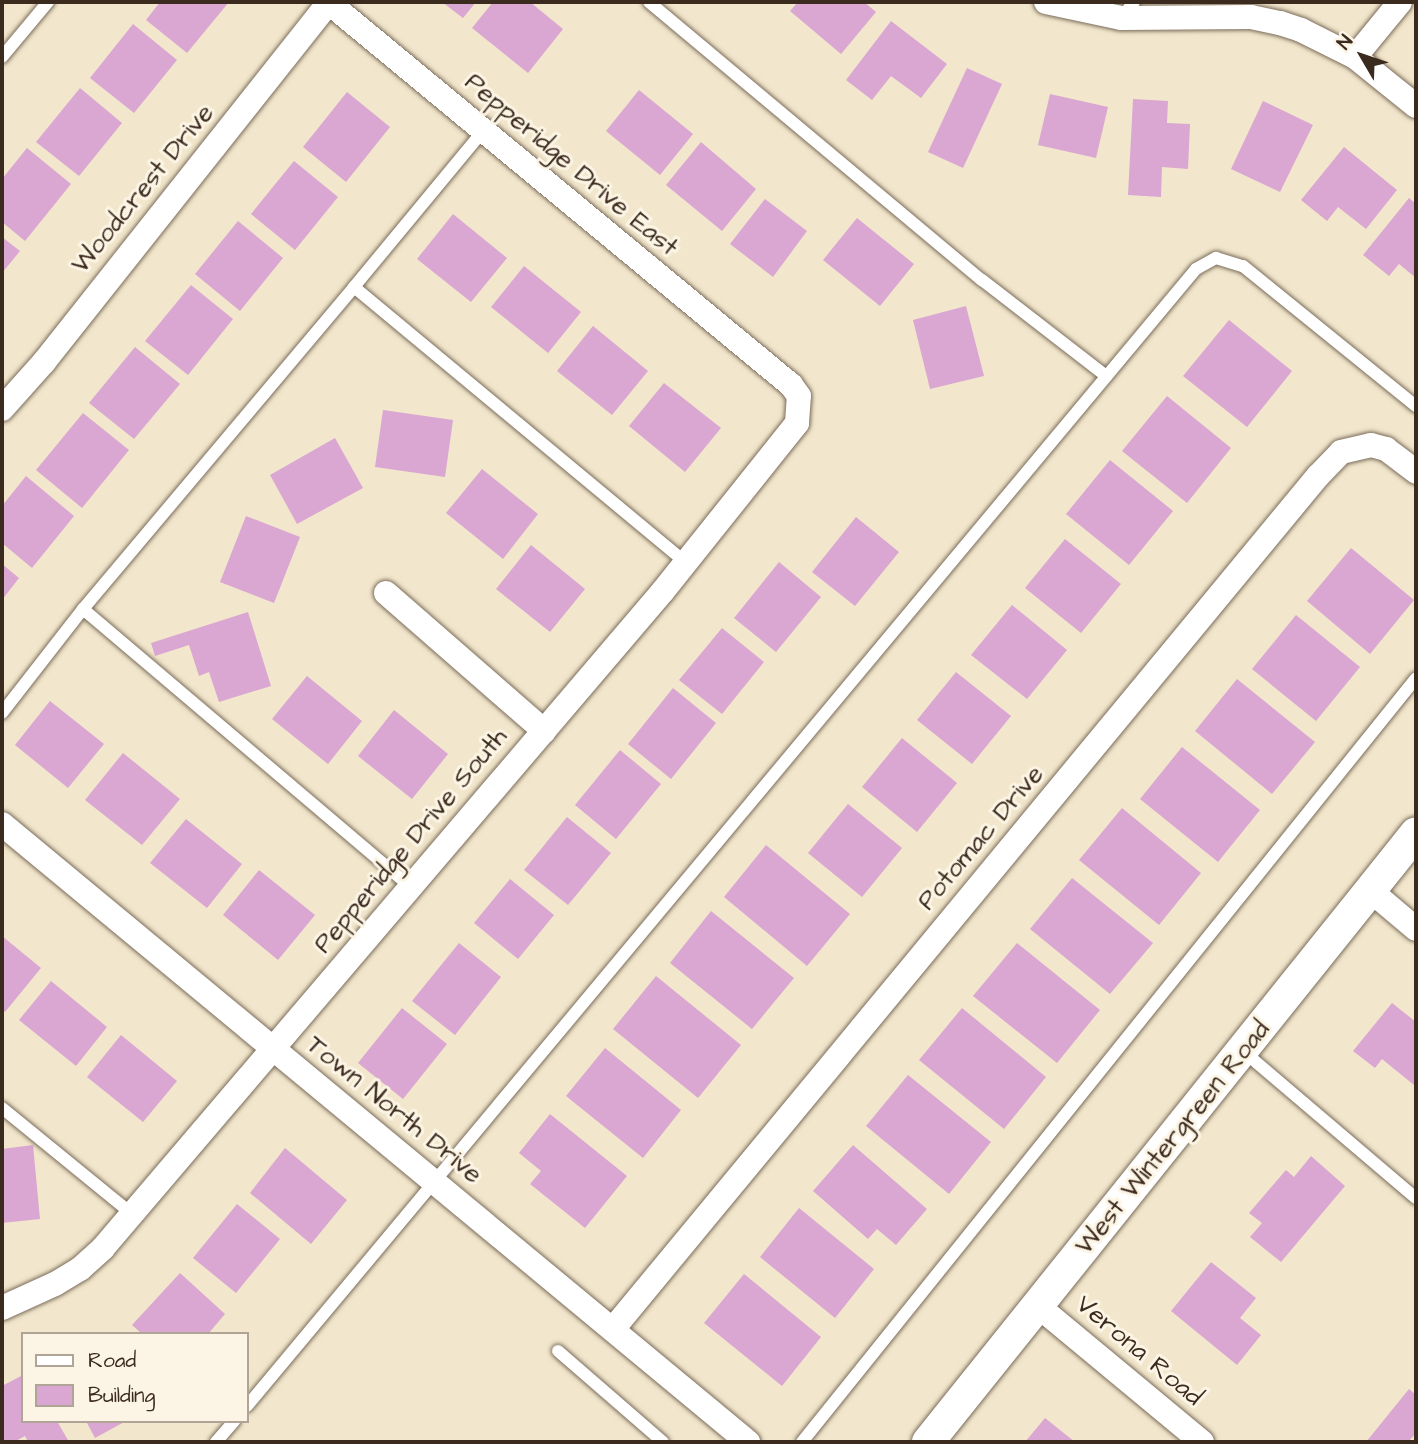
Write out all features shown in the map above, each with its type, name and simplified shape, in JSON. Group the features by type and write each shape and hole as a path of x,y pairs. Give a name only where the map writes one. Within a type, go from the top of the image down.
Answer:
{"street":[{"name":"Pepperidge Drive East","path":"328,2 776,374"},
{"name":"Woodcrest Drive","path":"2,409 44,362 328,2"},
{"path":"1046,2 1251,17 1301,30 1355,57 1416,106"},
{"path":"1355,57 1400,2"},
{"name":"Pepperidge Drive South","path":"2,1308 80,1269 103,1248 685,563 797,423 799,396 776,374"},
{"name":"Potomac Drive","path":"613,1328 1318,476 1341,452 1371,445 1386,449 1416,472"},
{"path":"386,593 544,730"},
{"name":"Town North Drive","path":"2,824 748,1442"},
{"name":"West Wintergreen Road","path":"928,1442 1416,833"},
{"path":"1371,891 1416,929"},
{"name":"Verona Road","path":"1038,1306 1202,1442"}],"lane":[{"path":"2,57 48,2"},
{"path":"649,2 982,280 1106,376"},
{"path":"2,713 83,609 483,131"},
{"path":"248,1405 1196,269 1216,258 1243,266 1416,406"},
{"path":"354,287 685,563"},
{"path":"83,609 411,887"},
{"path":"802,1442 1416,678"},
{"path":"1242,1051 1416,1198"},
{"path":"2,1108 132,1214"},
{"path":"558,1352 663,1442"},
{"path":"216,1442 231,1423"}],"building":[{"path":"160,2 229,2 187,53 146,20"},
{"path":"442,2 476,2 463,18"},
{"path":"493,2 530,2 563,29 528,73 472,28"},
{"path":"798,2 864,2 876,12 841,54 790,11"},
{"path":"891,21 947,64 921,98 891,76 872,100 846,80"},
{"path":"133,24 177,60 134,113 90,78"},
{"path":"967,68 1002,84 963,168 928,152"},
{"path":"80,88 122,123 79,176 36,142"},
{"path":"639,90 693,134 660,175 606,131"},
{"path":"347,92 390,127 346,182 303,147"},
{"path":"1050,94 1108,107 1096,158 1038,145"},
{"path":"1133,99 1168,101 1167,123 1190,124 1188,169 1162,167 1161,197 1128,195"},
{"path":"1263,101 1313,125 1280,192 1231,169"},
{"path":"701,142 756,189 722,231 666,185"},
{"path":"1344,147 1397,190 1366,229 1338,207 1327,221 1301,200"},
{"path":"27,148 71,184 25,241 2,222 2,179"},
{"path":"294,161 338,197 295,250 251,214"},
{"path":"1409,198 1416,204 1416,278 1399,264 1389,276 1363,255"},
{"path":"765,199 807,231 773,277 730,244"},
{"path":"453,214 507,258 471,302 417,259"},
{"path":"857,218 914,264 880,306 823,260"},
{"path":"238,221 283,258 240,311 195,274"},
{"path":"2,237 20,251 2,273"},
{"path":"524,266 581,312 548,353 491,307"},
{"path":"191,285 233,319 188,375 145,341"},
{"path":"966,306 984,376 930,389 913,320"},
{"path":"1229,320 1292,371 1247,427 1183,376"},
{"path":"593,326 648,371 612,415 557,371"},
{"path":"135,347 180,384 134,439 89,403"},
{"path":"664,383 721,428 685,472 629,426"},
{"path":"1167,396 1231,448 1187,503 1122,451"},
{"path":"383,410 453,420 445,477 375,467"},
{"path":"83,413 129,450 82,508 36,470"},
{"path":"335,438 363,488 297,524 270,475"},
{"path":"1110,460 1173,511 1129,565 1066,514"},
{"path":"482,469 538,514 503,559 446,513"},
{"path":"26,476 74,516 32,568 2,543 2,506"},
{"path":"246,516 300,537 274,603 220,582"},
{"path":"856,517 899,552 855,606 812,572"},
{"path":"1065,539 1121,584 1081,633 1025,588"},
{"path":"531,545 585,589 550,632 496,589"},
{"path":"1351,548 1414,600 1370,654 1307,601"},
{"path":"779,562 821,597 776,652 734,618"},
{"path":"2,564 19,578 2,600"},
{"path":"1012,605 1067,650 1027,699 971,655"},
{"path":"248,612 271,686 219,702 209,672 199,676 189,645 155,656 151,643"},
{"path":"1296,615 1360,667 1316,721 1252,669"},
{"path":"722,628 764,662 722,714 679,680"},
{"path":"956,672 1011,716 972,764 917,720"},
{"path":"307,676 362,721 328,764 272,719"},
{"path":"1237,679 1315,742 1272,794 1195,731"},
{"path":"673,688 716,723 671,779 628,744"},
{"path":"50,701 104,744 68,788 15,745"},
{"path":"394,710 448,754 412,799 358,756"},
{"path":"902,738 957,783 917,832 862,787"},
{"path":"1182,747 1260,810 1218,862 1140,799"},
{"path":"620,750 661,784 616,839 575,805"},
{"path":"123,753 180,799 142,845 85,800"},
{"path":"848,804 902,848 862,897 808,853"},
{"path":"1122,808 1201,873 1159,925 1079,860"},
{"path":"567,817 611,853 568,905 524,870"},
{"path":"186,819 242,864 207,908 150,863"},
{"path":"766,845 850,914 807,966 724,897"},
{"path":"259,870 315,915 278,960 223,915"},
{"path":"1072,878 1153,943 1110,994 1030,929"},
{"path":"510,879 554,915 518,959 474,923"},
{"path":"711,911 794,978 752,1029 670,963"},
{"path":"2,936 41,968 5,1012 2,1009"},
{"path":"459,943 501,977 455,1035 412,1001"},
{"path":"1017,943 1100,1010 1057,1063 973,996"},
{"path":"656,976 741,1045 698,1098 613,1029"},
{"path":"51,981 107,1027 76,1066 19,1020"},
{"path":"1392,1003 1416,1022 1414,1085 1382,1059 1375,1068 1353,1051"},
{"path":"402,1008 447,1044 403,1099 358,1063"},
{"path":"962,1008 1046,1077 1004,1129 919,1060"},
{"path":"121,1035 177,1081 143,1122 87,1077"},
{"path":"605,1048 681,1110 643,1158 566,1096"},
{"path":"908,1075 991,1142 949,1194 866,1126"},
{"path":"550,1114 627,1176 585,1228 530,1184 541,1171 519,1153"},
{"path":"33,1145 40,1219 2,1223 2,1149"},
{"path":"853,1145 927,1209 896,1245 877,1229 868,1239 813,1191"},
{"path":"285,1148 347,1200 311,1244 250,1193"},
{"path":"1311,1156 1345,1186 1281,1262 1250,1237 1262,1223 1249,1213 1286,1170 1294,1177"},
{"path":"237,1204 280,1239 236,1293 193,1258"},
{"path":"799,1208 874,1269 835,1318 760,1257"},
{"path":"1211,1262 1256,1298 1240,1318 1261,1335 1237,1365 1171,1311"},
{"path":"180,1273 225,1314 210,1332 140,1332 132,1325"},
{"path":"744,1274 821,1337 782,1386 704,1323"},
{"path":"21,1376 21,1423 58,1423 69,1442 28,1442 25,1436 14,1442 2,1442 2,1386"},
{"path":"1409,1389 1416,1395 1416,1433 1408,1442 1366,1442"},
{"path":"1045,1418 1075,1442 1025,1442"},
{"path":"87,1423 122,1423 95,1438"}]}
